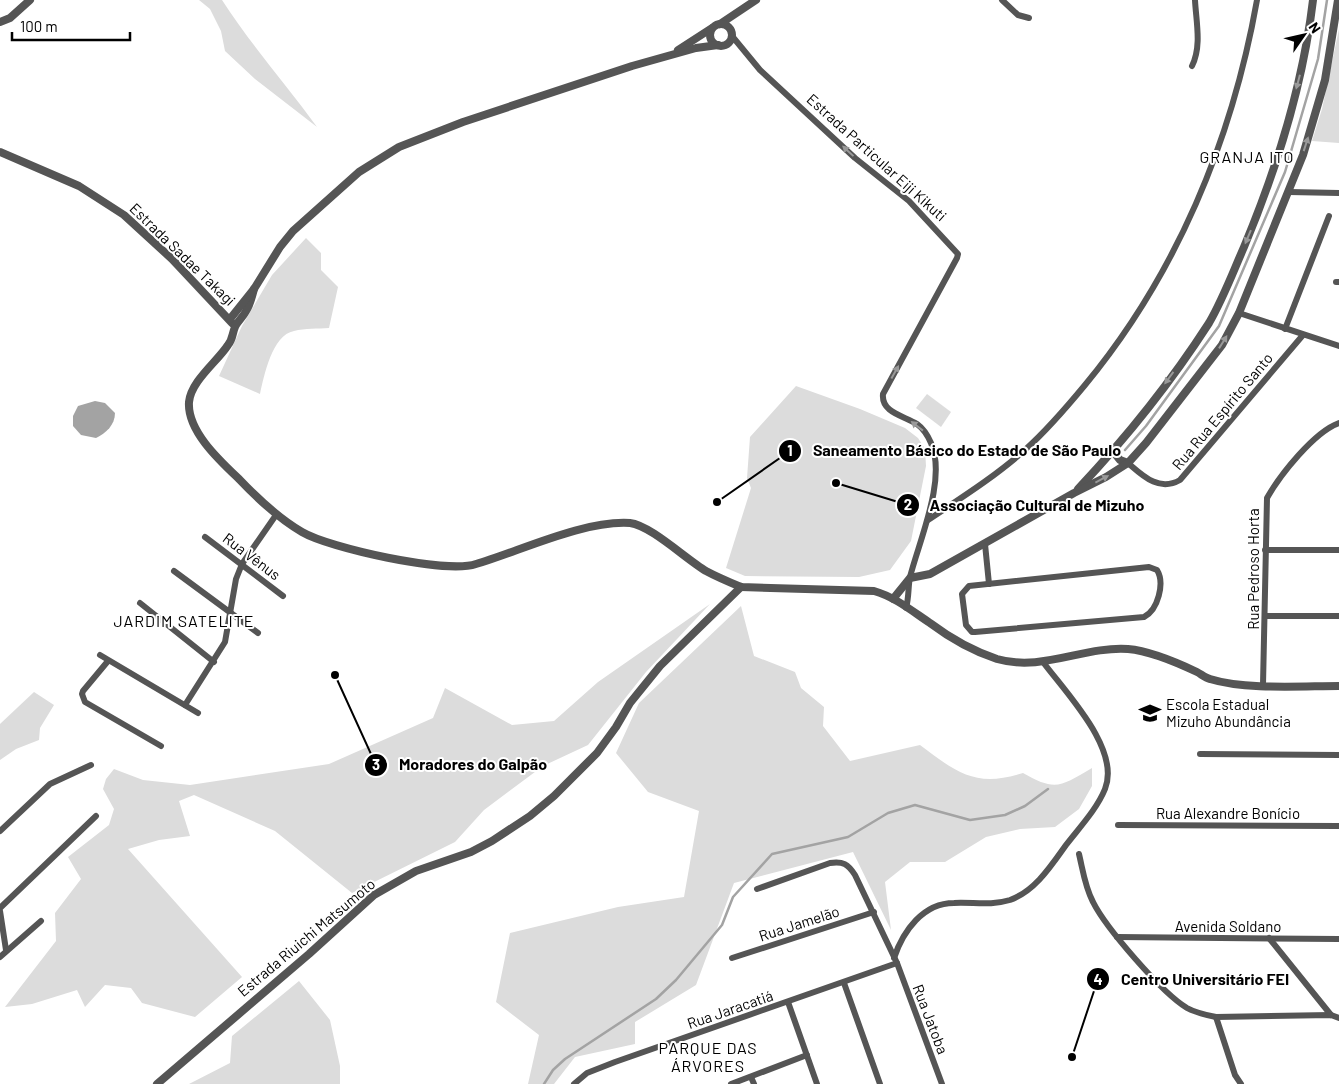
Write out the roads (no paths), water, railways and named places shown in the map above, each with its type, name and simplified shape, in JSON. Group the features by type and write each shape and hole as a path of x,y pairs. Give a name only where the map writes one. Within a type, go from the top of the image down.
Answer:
{"street":[{"path":"0,22 10,18 30,0"},
{"path":"668,56 756,0"},
{"path":"1002,0 1018,15 1029,18"},
{"path":"1192,66 1198,47 1195,0"},
{"path":"906,608 910,578 928,520 999,472 1027,448 1068,406 1130,328 1174,250 1201,194 1236,93 1257,0"},
{"path":"1074,493 1118,445 1209,322 1235,268 1269,182 1285,132 1306,49 1314,0"},
{"path":"893,599 910,578 930,574 1128,463 1146,443 1211,359 1239,313 1303,155 1332,48 1338,0"},
{"path":"230,319 254,289 280,247 293,231 358,172 399,147 463,122 668,56 705,46 728,44 738,13"},
{"path":"716,26 728,26 732,33"},
{"path":"716,26 711,38 718,45"},
{"name":"Estrada Particular Eiji Kikuti","path":"732,33 760,70 855,158 908,201 957,251 957,258 883,394 884,404 894,412 919,425 932,444 936,467 928,520"},
{"name":"Estrada Sadae Takagi","path":"0,152 79,186 124,214 172,259 230,319 235,327"},
{"path":"1289,192 1339,192"},
{"path":"1285,329 1329,216"},
{"path":"254,289 246,312 235,327 232,340 190,395 191,417 203,438 218,457 276,515 303,533 332,544 383,556 457,567 474,565 547,539 592,528 633,523 647,530 705,570 741,586 863,590 893,599 982,654 1016,662 1043,662 1098,652 1130,650 1160,657 1210,679 1240,684 1339,686"},
{"path":"1239,313 1303,336 1339,346"},
{"name":"Rua Rua Espírito Santo","path":"1128,463 1147,479 1160,485 1170,485 1183,478 1303,336"},
{"name":"Rua Pedroso Horta","path":"1263,685 1265,506 1272,488 1320,434 1339,423"},
{"path":"1118,445 1116,455 1120,460 1128,463"},
{"path":"186,706 225,642 236,579 242,564 276,515"},
{"name":"Rua Vênus","path":"205,537 283,596"},
{"path":"985,544 989,584"},
{"path":"1265,550 1339,550"},
{"path":"1154,568 1160,576 1157,600 1150,613 1144,617 972,632 966,625 963,591 969,586 989,584 1154,568"},
{"path":"174,572 258,633"},
{"name":"Estrada Riuichi Matsumoto","path":"157,1084 309,954 374,894 416,871 471,852 492,841 530,816 554,796 597,753 616,727 630,703 660,666 741,586"},
{"path":"140,604 214,662"},
{"path":"1265,616 1339,616"},
{"path":"100,655 198,713"},
{"path":"108,660 83,691 82,694 85,702 161,746"},
{"path":"896,961 899,942 911,925 919,917 938,905 955,902 978,905 1000,903 1021,895 1031,888 1058,857 1105,791 1109,768 1102,744 1043,662"},
{"path":"1200,754 1339,755"},
{"path":"0,831 50,784 91,765"},
{"path":"6,950 0,910 96,816"},
{"name":"Rua Alexandre Bonício","path":"1118,825 1339,826"},
{"path":"1079,854 1086,887 1093,902 1117,937 1178,1001 1200,1014 1216,1017 1331,1015 1339,1018"},
{"name":"Rua Jatoba","path":"757,889 838,862 846,864 851,868 874,912 896,961 942,1084"},
{"name":"Rua Jamelão","path":"732,958 874,912"},
{"path":"0,957 41,922"},
{"name":"Avenida Soldano","path":"1117,937 1339,938"},
{"path":"1270,938 1331,1015"},
{"name":"Rua Jaracatiá","path":"574,1084 597,1069 844,983 896,961"},
{"path":"844,983 880,1084"},
{"path":"788,1002 817,1084"},
{"path":"1216,1017 1235,1075 1241,1084"},
{"path":"731,1084 807,1055"},
{"path":"751,1076 754,1084"}],"waterway":[{"path":"1125,450 1146,426 1219,326 1285,172 1318,59 1327,0"},
{"path":"544,1084 553,1070 565,1059 656,999 676,980 722,925 733,897 772,854 848,837 888,813 915,805 970,820 1005,815 1025,806 1048,789"}],"place":[{"name":"Associação Cultural de Mizuho","path":"836,483"},
{"name":"Saneamento Básico do Estado de São Paulo","path":"717,502"},
{"name":"Moradores do Galpão","path":"335,675"},
{"name":"Escola Estadual Mizuho Abundância","path":"1150,713"},
{"name":"Centro Universitário FEI","path":"1072,1057"}],"district":[{"name":"GRANJA ITO","path":"1247,156"},
{"name":"JARDIM SATELITE","path":"184,620"},
{"name":"PARQUE DAS ÁRVORES","path":"708,1056"}]}
